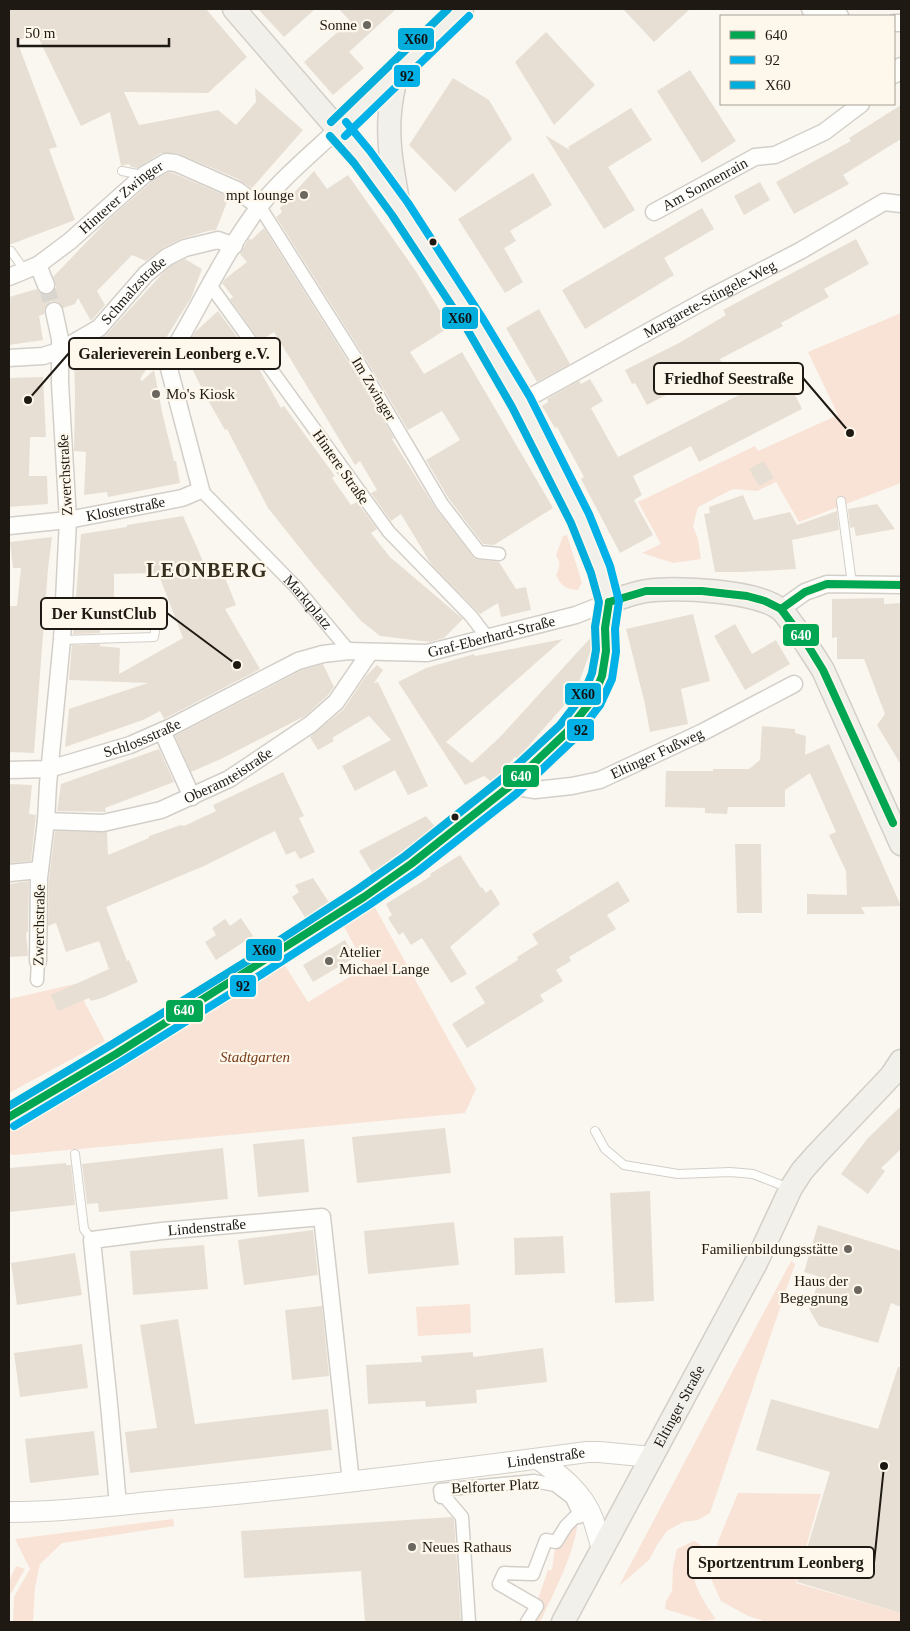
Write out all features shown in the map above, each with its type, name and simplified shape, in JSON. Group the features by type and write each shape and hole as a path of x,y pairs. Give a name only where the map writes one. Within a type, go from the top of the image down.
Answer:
{"main road":[{"path":"234,9 362,157 400,208 475,324 520,402 580,519 601,570 609,602 646,591 702,591 747,596 766,601 781,609 807,644 823,670 897,822 901,844"},
{"path":"338,129 397,74 462,9"},
{"path":"397,74 390,111 389,140 390,159 400,208"},
{"name":"Eltinger Straße","path":"563,1622 756,1263 791,1188 802,1171 891,1076 901,1061"}],"street":[{"path":"810,9 834,15"},
{"name":"Am Sonnenrain","path":"654,212 755,157 775,155 824,132 860,105"},
{"name":"Marktplatz","path":"338,129 260,207 234,246 166,361 202,490 295,586 349,651"},
{"name":"Hinterer Zwinger","path":"27,269 70,241 144,175 166,162 176,163 238,190 260,207"},
{"name":"Margarete-Stingele-Weg","path":"520,402 713,296 800,252 884,202 901,204"},
{"name":"Im Zwinger","path":"260,207 360,365 442,504 479,552 499,554"},
{"name":"Schmalzstraße","path":"9,358 43,356 59,351 99,328 146,274 167,257 185,248 218,240 234,246"},
{"path":"27,269 46,285"},
{"name":"Hintere Straße","path":"210,286 384,526 471,616 487,637"},
{"name":"Zwerchstraße","path":"38,980 40,870 62,640 68,520 59,351 60,338 54,311"},
{"name":"Klosterstraße","path":"9,526 68,520 182,498 202,490"},
{"path":"781,609 805,592 827,584 901,584"},
{"path":"9,1117 116,1054 364,897 411,864 510,786 567,732 592,700 602,676 606,651 605,628 609,602"},
{"name":"Graf-Eberhard-Straße","path":"370,652 400,651 428,653 487,637 550,616 576,615 609,602"},
{"name":"Marktplatz","path":"265,678 298,661 323,654 349,651 370,652"},
{"name":"Oberamteistraße","path":"46,821 104,823 161,810 229,779 311,724 336,702 370,652"},
{"name":"Schlossstraße","path":"9,770 49,769 130,745 162,731 265,678"},
{"name":"Eltinger Fußweg","path":"510,786 535,790 572,786 600,780 703,732 794,684"},
{"path":"162,731 192,797"},
{"name":"Zwerchstraße","path":"9,873 40,870"},
{"name":"Lindenstraße","path":"92,1240 162,1231 322,1218 351,1482"},
{"path":"92,1240 118,1505"},
{"name":"Lindenstraße","path":"9,1512 67,1511 351,1482 599,1452 652,1457"},
{"path":"538,1459 555,1471 578,1493 592,1517 602,1549"},
{"name":"Belforter Platz","path":"469,1622 462,1517 445,1497 441,1497 440,1490 534,1481 555,1485 572,1498 579,1517 575,1517 566,1526 556,1542 546,1540 533,1574 504,1573 498,1584 536,1606 527,1622"}],"lane":[{"path":"122,171 144,175"},
{"path":"11,251 20,264 27,269"},
{"path":"841,501 852,584"},
{"path":"62,640 154,637 155,631"},
{"path":"595,1131 605,1149 624,1166 678,1174 730,1172 753,1174 791,1188"},
{"path":"75,1154 84,1229 92,1240"}],"green space":[{"path":"901,313 901,483 799,522 776,482 757,491 733,489 698,507 693,526 698,539 701,559 673,563 642,553 661,544 638,502 755,446 758,451 838,415 808,352"},
{"path":"567,535 582,583 578,590 564,586 556,575 559,560 556,555 563,536"},
{"name":"Stadtgarten","path":"373,904 476,1089 465,1113 9,1154 9,1117 277,953 308,1002 366,967 342,923"},
{"path":"75,984 105,1041 9,1093 9,999"},
{"path":"791,1261 795,1264 710,1513 698,1520 683,1522 667,1531 649,1560 619,1586"},
{"path":"470,1304 471,1333 418,1336 416,1307"},
{"path":"738,1493 821,1494 796,1583 901,1613 901,1622 767,1622 748,1616 721,1601 708,1572"},
{"path":"579,1517 569,1558 540,1622 527,1622 541,1600 538,1599 548,1570 552,1570 556,1542"},
{"path":"173,1519 174,1526 62,1543 40,1564 35,1587 33,1622 13,1622 14,1597 30,1569 15,1539"},
{"path":"694,1541 701,1545 694,1565 696,1584 699,1593 716,1619 704,1621 665,1609 666,1601 672,1591 673,1567 677,1549"},
{"path":"16,1566 25,1569 10,1595 9,1611 9,1581"}],"building":[{"path":"9,9 206,9 247,57 208,93 124,92 139,125 218,110 236,125 256,102 255,88 303,130 252,188 236,178 177,153 161,153 137,168 131,167 129,164 121,166 110,112 81,126 36,33 17,41 57,147 49,149 75,220 9,245"},
{"path":"258,9 315,9 284,37"},
{"path":"339,9 396,9 349,52 364,68 333,95 304,62 350,21"},
{"path":"623,9 690,9 654,42"},
{"path":"546,32 595,85 554,125 515,62"},
{"path":"690,70 736,141 702,163 657,91"},
{"path":"453,78 489,100 512,139 455,192 409,145"},
{"path":"901,105 901,139 843,175 849,184 794,214 776,182 851,141 849,138"},
{"path":"631,108 652,140 608,167 635,210 604,229 545,135 570,150 568,147"},
{"path":"314,171 327,189 348,175 415,270 450,327 410,352 424,374 462,352 553,508 494,545 483,544 449,499 426,460 460,440 442,411 408,430 276,217 282,212 280,208"},
{"path":"168,172 229,197 216,230 181,239 163,248 146,261 132,255 97,291 105,305 91,321 78,298 75,304 63,308 58,302 51,301 45,307 44,314 39,316 43,340 9,345 9,297 37,289 44,295 54,292 56,286 53,277 105,223 150,183"},
{"path":"533,173 552,205 510,231 516,241 504,248 523,282 505,293 458,219"},
{"path":"760,182 770,200 744,215 734,196"},
{"path":"702,208 714,229 664,258 674,275 585,329 562,290"},
{"path":"264,228 353,369 394,438 392,439 436,509 475,559 499,562 516,589 526,587 531,610 501,617 498,603 480,614 431,564 401,514 391,521 371,493 377,490 360,461 355,465 274,332 260,341 230,299 233,297 222,283 247,262 240,254 249,238 251,240"},
{"path":"856,239 869,264 824,289 829,297 781,323 783,326 720,359 723,365 647,405 635,383 632,384 625,370 679,343 726,315 723,310"},
{"path":"185,259 202,269 191,298 164,341 151,357 152,360 140,379 142,381 154,370 163,416 174,461 176,461 180,483 108,497 107,492 84,495 86,452 74,451 74,355 106,335 163,273 172,265"},
{"path":"539,309 570,364 537,382 506,328"},
{"path":"218,311 254,360 281,408 284,406 335,476 332,478 351,505 357,502 377,529 371,533 390,557 463,619 444,638 430,642 380,636 361,621 268,508 227,429 225,430 205,395 184,352 195,332"},
{"path":"784,372 802,409 699,462 691,446 633,476 642,495 634,500 653,535 620,553 581,479 584,477 557,427 555,428 542,406 548,402 547,399 579,381 581,384 590,379 603,401 591,408 618,457"},
{"path":"43,377 46,437 30,437 29,476 47,476 48,504 9,507 9,378"},
{"path":"764,461 774,478 759,486 749,469"},
{"path":"743,495 754,520 790,512 797,525 837,511 839,530 792,540 796,569 715,572 704,514 710,513 709,507"},
{"path":"877,504 895,529 856,536 854,527 850,528 848,509"},
{"path":"183,516 207,570 220,565 236,605 225,609 260,669 164,719 160,711 143,720 65,747 69,709 148,683 69,680 72,645 100,644 100,646 120,648 119,674 183,638 158,573 114,574 114,600 102,601 100,633 73,634 81,534"},
{"path":"52,537 34,753 9,752 9,606 17,606 21,568 13,568 10,542"},
{"path":"884,598 884,604 901,603 901,765 877,725 885,714 864,659 837,659 837,637 832,638 832,599"},
{"path":"693,614 710,681 681,689 688,724 650,732 626,629"},
{"path":"735,624 752,654 776,640 790,664 745,690 714,636"},
{"path":"593,635 594,642 575,693 517,759 515,757 492,782 484,776 465,785 398,682 426,668 474,654 475,656 563,639 446,742 472,763 501,736"},
{"path":"323,664 334,687 305,716 223,758 191,772 175,736 302,670"},
{"path":"377,665 383,670 374,683 378,682 428,786 408,795 395,770 355,791 342,766 391,740 369,716 332,738 334,741 318,750 310,737 343,710 366,676"},
{"path":"762,726 795,729 795,733 806,736 805,755 829,744 901,906 861,907 865,914 807,914 807,894 847,895 846,871 829,835 836,832 810,773 785,790 785,807 728,807 727,814 705,813 705,808 665,807 666,771 749,769 760,760"},
{"path":"159,749 174,782 105,808 106,812 57,811 61,784"},
{"path":"283,772 304,816 299,818 315,852 300,859 295,851 286,855 275,831 204,866 106,907 127,961 129,960 138,982 102,998 91,1001 89,998 58,1011 51,995 109,969 99,941 66,952 56,923 48,926 49,879 55,831 107,832 108,855 149,838 149,836 181,825 184,826 216,811 213,805"},
{"path":"9,784 32,785 29,814 36,815 31,861 10,863"},
{"path":"426,816 437,829 374,876 359,851"},
{"path":"735,844 761,844 762,913 737,913"},
{"path":"460,855 481,888 486,893 491,889 500,904 450,947 467,974 451,983 422,938 411,945 403,932 399,935 388,918 392,915 386,904"},
{"path":"313,878 330,904 306,919 292,897 299,892 295,885"},
{"path":"29,881 28,932 26,933 28,956 9,957 9,884"},
{"path":"618,881 630,901 607,915 616,929 569,957 571,961 556,970 563,981 540,995 544,1001 467,1048 452,1024 485,1003 475,987 518,960 517,957 538,944 532,934"},
{"path":"241,918 253,936 216,960 205,942 216,935 212,928 225,919 230,926"},
{"name":"Atelier Michael Lange","path":"345,940 355,957 313,982 303,965"},
{"path":"901,1106 901,1149 881,1168 885,1171 868,1194 841,1174 867,1139"},
{"path":"445,1128 451,1173 357,1183 352,1137"},
{"path":"304,1139 309,1192 258,1197 253,1144"},
{"path":"223,1148 228,1199 99,1212 98,1203 87,1204 82,1164"},
{"path":"66,1163 66,1165 71,1165 75,1205 9,1212 9,1168"},
{"path":"650,1191 654,1301 615,1303 610,1193"},
{"path":"454,1222 459,1265 368,1274 364,1231"},
{"name":"Haus der Begegnung","path":"818,1225 901,1251 901,1307 891,1303 878,1343 819,1326 809,1309 820,1277 804,1272"},
{"path":"313,1230 318,1275 244,1285 238,1240"},
{"path":"563,1236 565,1273 515,1275 514,1238"},
{"path":"204,1245 208,1289 133,1295 130,1251"},
{"path":"75,1253 82,1295 17,1305 11,1263"},
{"path":"322,1306 329,1376 292,1380 285,1310"},
{"path":"178,1319 195,1424 328,1409 332,1450 130,1473 125,1432 157,1428 140,1325"},
{"path":"82,1344 88,1388 20,1397 14,1353"},
{"path":"543,1348 547,1382 476,1390 477,1403 426,1407 425,1401 368,1404 366,1365 422,1362 421,1356 473,1352 473,1357"},
{"path":"898,1367 901,1367 901,1613 797,1582 830,1472 756,1450 771,1399 878,1429"},
{"path":"94,1431 99,1475 30,1483 25,1439"},
{"name":"Neues Rathaus","path":"452,1517 454,1520 461,1622 365,1622 361,1571 244,1578 241,1531"}],"tunnel":[{"path":"46,285 54,311"}],"transit line":[{"name":"X60","path":"331,122 448,9"},
{"name":"92","path":"345,136 469,16"},
{"name":"92","path":"14,1126 262,974 417,872 516,794 574,739 600,705 612,679 616,652 615,629 619,601 610,566 589,514 530,397 483,319 408,203 346,122"},
{"name":"X60","path":"9,1106 252,958 405,856 503,778 560,725 583,695 592,673 596,650 595,627 599,602 591,573 571,523 512,407 467,329 392,215 354,163 330,136"},
{"name":"640","path":"781,609 805,592 827,584 901,585"},
{"name":"640","path":"609,602 646,591 702,591 747,596 765,601 781,609 807,644 823,670 893,823"},
{"name":"640","path":"9,1117 116,1054 364,897 411,864 510,786 567,732 592,700 602,676 606,651 605,628 609,602"}],"place":[{"name":"Sonne","path":"367,25"},
{"name":"mpt lounge","path":"304,195"},
{"name":"Mo's Kiosk","path":"156,394"},
{"name":"Galerieverein Leonberg e.V.","path":"28,400"},
{"name":"Friedhof Seestraße","path":"850,433"},
{"name":"Der KunstClub","path":"237,665"},
{"name":"Atelier Michael Lange","path":"329,961"},
{"name":"Familienbildungsstätte","path":"848,1249"},
{"name":"Haus der Begegnung","path":"858,1290"},
{"name":"Sportzentrum Leonberg","path":"884,1466"},
{"name":"Neues Rathaus","path":"412,1547"}],"district":[{"name":"LEONBERG","path":"207,570"}]}
